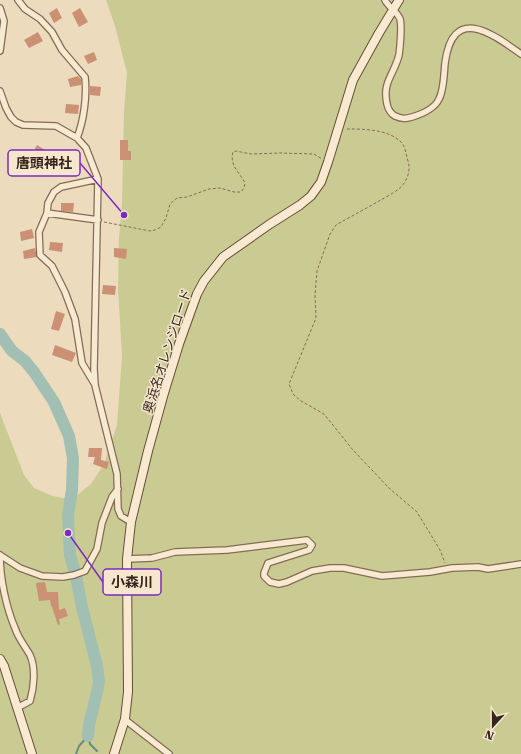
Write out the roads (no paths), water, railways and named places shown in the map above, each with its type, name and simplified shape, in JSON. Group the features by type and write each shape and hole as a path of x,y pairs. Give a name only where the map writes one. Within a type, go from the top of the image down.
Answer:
{"street":[{"path":"18,0 24,9 40,19 52,32 62,50 85,77 81,128 77,138"},
{"path":"385,0 386,3 394,9 400,19 400,45 398,56 386,84 385,95 388,109 393,114 403,119 413,117 432,108 439,100 447,51 452,38 457,31 464,28 474,28 492,35 521,54"},
{"name":"奥浜名オレンジロード","path":"114,754 126,719 128,684 127,559 131,522 164,393 197,294 204,280 223,257 300,205 311,196 321,182 353,80 399,0"},
{"path":"0,8 4,21 0,51"},
{"path":"0,91 6,108 16,122 23,125 56,126 77,138 86,148 98,179 94,369 95,385 116,468 118,510 121,516 131,522"},
{"path":"95,385 82,363 75,319 65,292 52,266 40,255 39,232 47,213 48,203 54,192 61,187 98,179"},
{"path":"47,213 98,220"},
{"path":"17,708 30,701 33,693 33,670 31,657 14,628 2,582 0,555 20,568 42,576 63,577 85,571 97,549 102,523 112,497 118,489"},
{"path":"127,559 152,558 175,552 227,550 307,540 312,545 309,550 268,563 264,573 266,579 270,582 279,584 312,571 330,568 344,568 382,576 478,567 488,569 521,564"},
{"path":"0,659 4,666 32,754"},
{"path":"126,719 169,754"}],"waterway":[{"path":"0,334 12,351 25,361 34,372 54,402 69,436 73,458 72,490 68,515 70,555 97,666 99,682 89,725 88,736"},
{"path":"88,736 90,744 97,751"},
{"path":"76,754 79,746 88,736"}],"place":[{"name":"唐頭神社","path":"124,215"},
{"name":"小森川","path":"68,533"}]}
